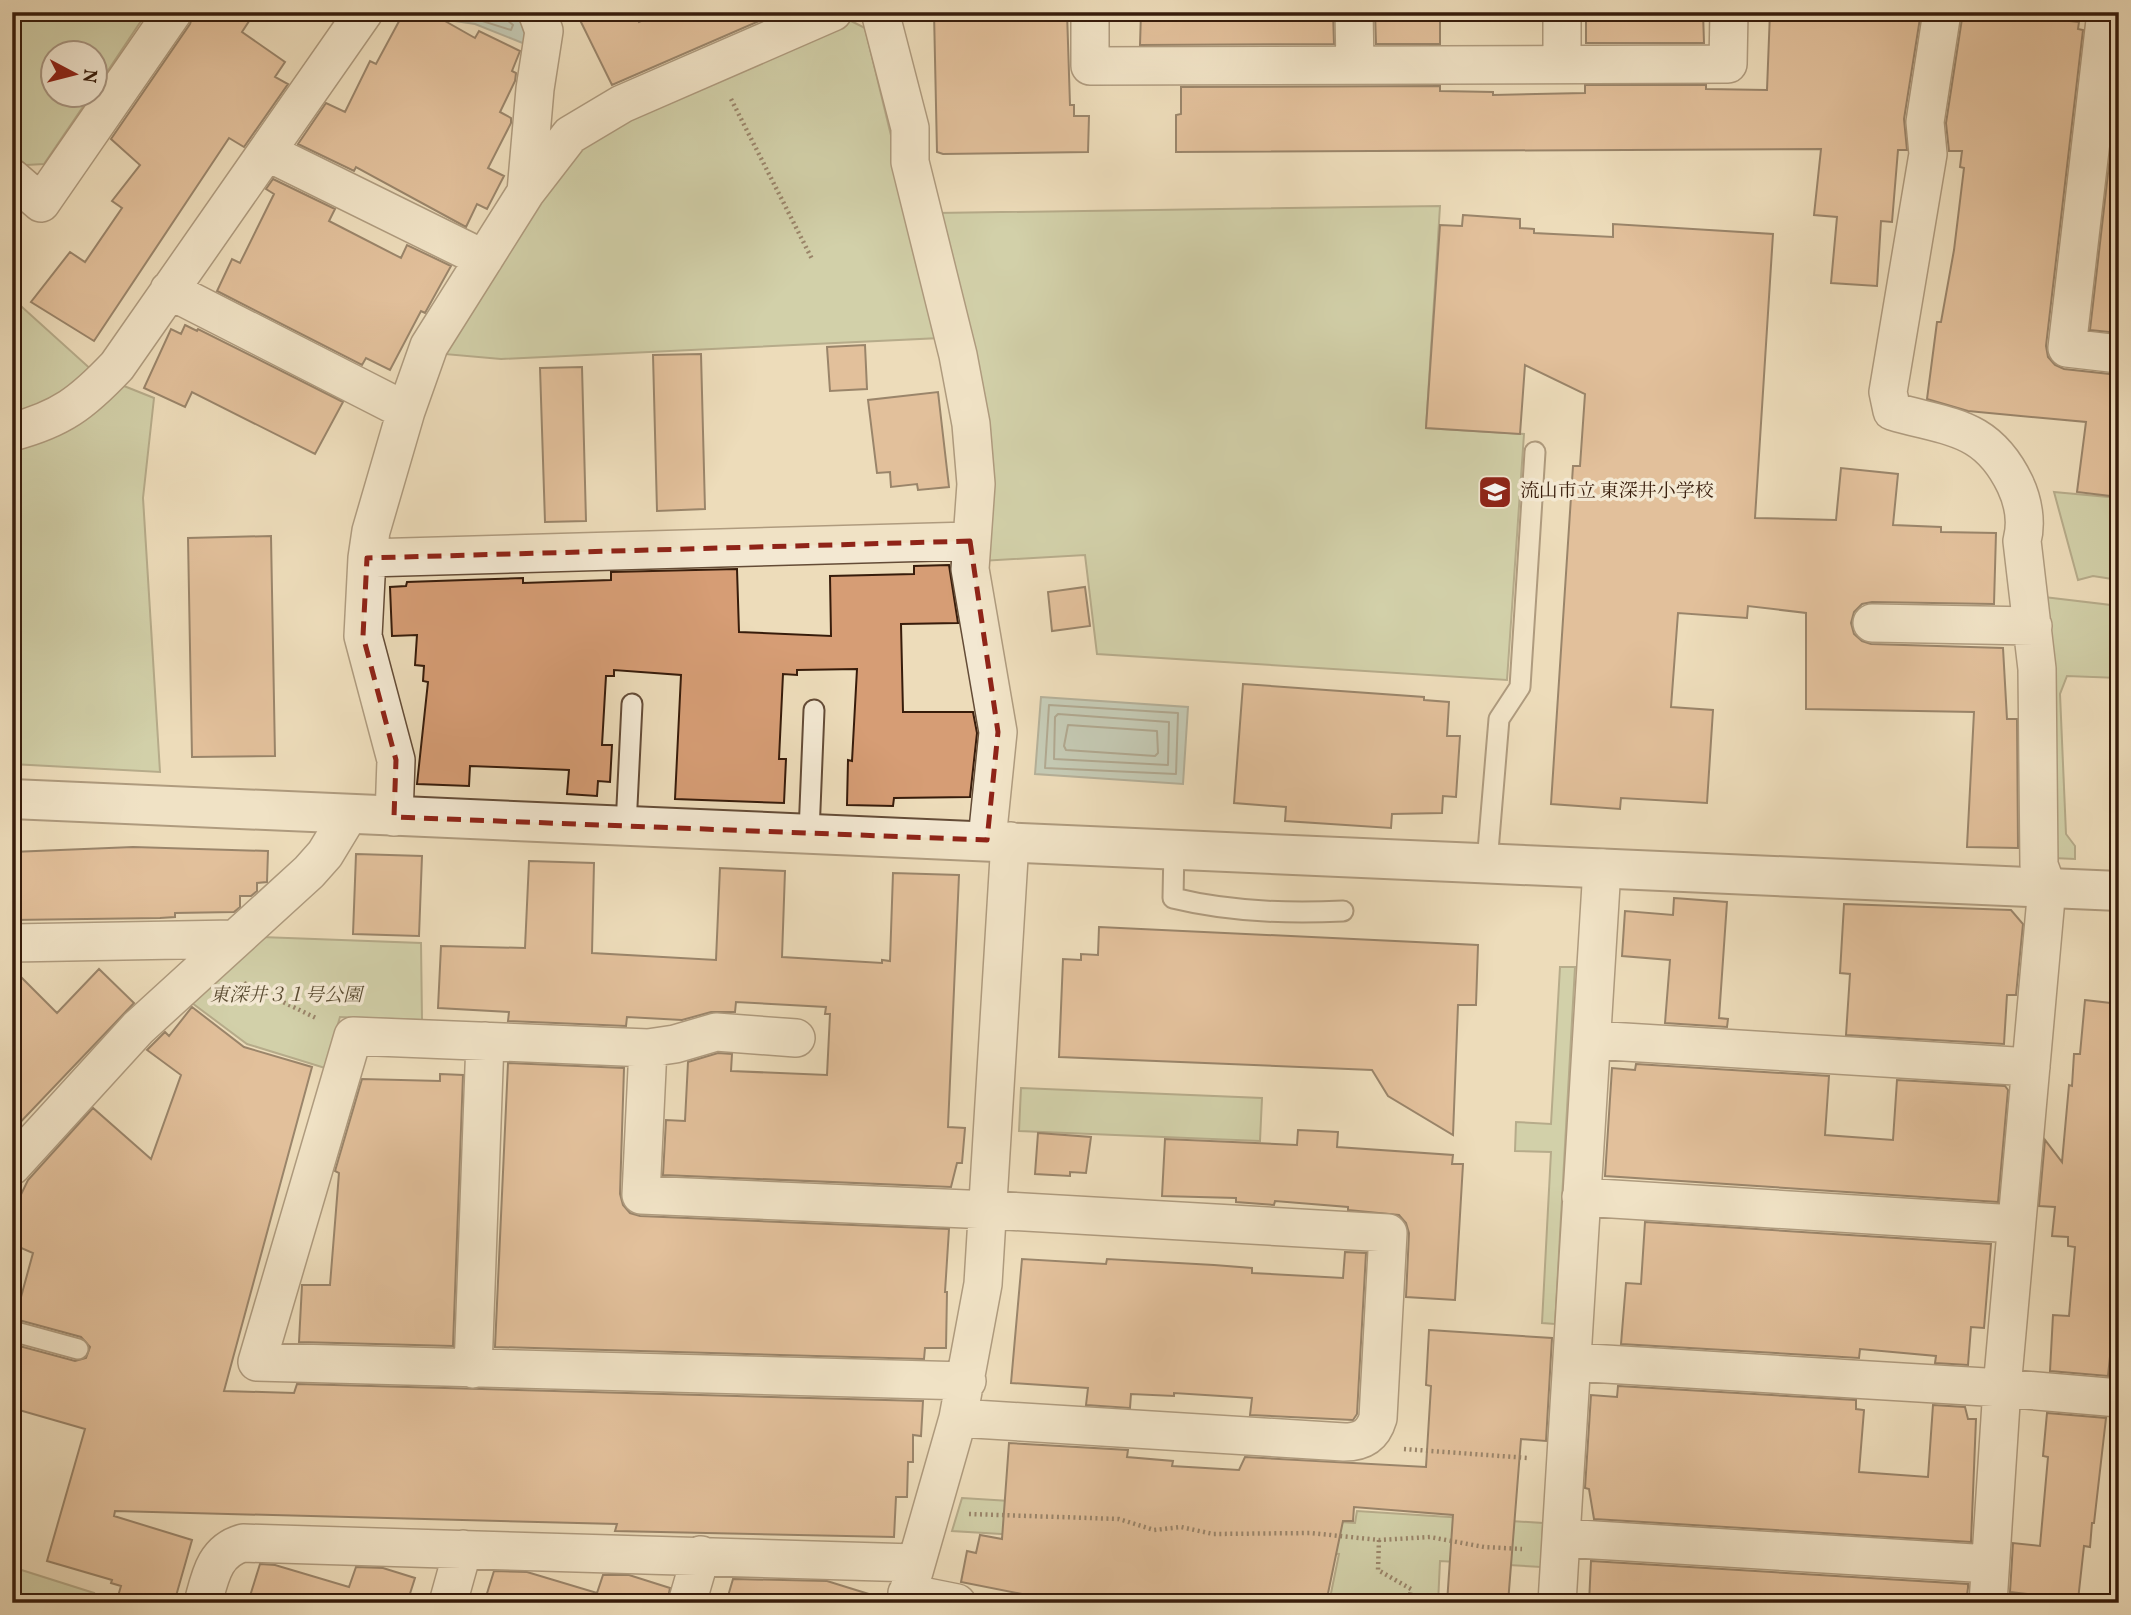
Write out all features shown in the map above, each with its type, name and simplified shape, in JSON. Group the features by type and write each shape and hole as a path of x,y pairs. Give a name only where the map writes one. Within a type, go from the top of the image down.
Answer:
{"street":[{"path":"12,178 41,203 173,12"},
{"path":"12,432 64,415 85,399 117,366 364,12"},
{"path":"526,192 535,89 544,31 537,12"},
{"path":"394,817 396,760 363,636 367,558 370,531 406,411 429,346 526,192 570,135 622,104 833,12"},
{"path":"880,12 910,128 910,162 958,355 971,424 976,484 970,569 998,732 999,840 990,1210 983,1284 958,1418 909,1586"},
{"path":"1090,12 1090,66 1728,64 1729,12"},
{"path":"1354,12 1355,65"},
{"path":"1562,12 1562,64"},
{"path":"1942,12 1925,122 1928,154 1888,393 1892,411 1960,428 1977,436 2001,459 2021,496 2025,529 2022,541 2033,626 2039,865 2046,887 2015,1224 1988,1603"},
{"path":"2106,12 2067,348 2119,354"},
{"path":"267,152 484,259"},
{"path":"169,290 406,411"},
{"path":"367,558 970,541"},
{"path":"1872,623 2033,626"},
{"path":"12,799 348,816 999,840 2119,891"},
{"path":"12,1166 138,1028 309,872 325,854 348,816"},
{"path":"1558,1603 1602,868"},
{"path":"12,943 234,939"},
{"path":"796,1038 716,1032 675,1044 648,1048 353,1036 257,1362 967,1381"},
{"path":"1592,1040 2031,1067"},
{"path":"473,1369 485,1041"},
{"path":"648,1048 641,1195 990,1210 1388,1233 1378,1418 1375,1429 1366,1437 1344,1442 958,1418"},
{"path":"1581,1197 2015,1224"},
{"path":"1572,1362 2002,1388 2119,1398"},
{"path":"203,1603 214,1565 232,1546 243,1544 701,1555 909,1586 957,1603"},
{"path":"1562,1544 1990,1564"},
{"path":"448,1603 463,1549"},
{"path":"687,1603 701,1555"}],"lane":[{"path":"1487,863 1499,719 1520,687 1535,452"},
{"path":"626,827 632,704"},
{"path":"809,833 814,710"},
{"path":"1174,848 1173,898 1210,907 1287,914 1343,911"},
{"path":"12,1331 78,1349"}],"path":[{"path":"713,64 812,259"},
{"path":"261,993 353,1036"},
{"path":"1366,1437 1393,1449 1567,1460"},
{"path":"930,1512 1097,1517 1131,1520 1154,1530 1181,1527 1213,1534 1311,1533 1379,1540 1430,1537 1493,1548 1562,1544"},
{"path":"1379,1540 1378,1570 1411,1589 1409,1603"}],"highlighted area":[{"path":"970,541 998,732 987,840 394,817 396,760 363,636 367,558"}],"green space":[{"path":"12,12 147,12 108,70 108,38 38,38 38,108 82,108 44,164 26,165 12,153"},
{"path":"845,18 865,28 940,338 501,359 444,354 538,203 584,141"},
{"path":"1440,206 1426,428 1524,434 1507,680 1097,654 1085,555 981,561 936,213"},
{"path":"12,298 94,372 12,423"},
{"path":"114,382 154,398 143,498 160,772 12,764 12,444"},
{"path":"2054,492 2119,498 2119,580 2093,576 2078,580"},
{"path":"2044,597 2119,606 2119,678 2067,676 2060,694 2066,834 2075,846 2075,859 2053,858"},
{"name":"東深井３１号公園","path":"261,937 421,943 422,1020 340,1017 325,1068 247,1044 188,1000"},
{"path":"1560,967 1575,967 1555,1324 1542,1323 1551,1152 1515,1151 1516,1122 1551,1124"},
{"path":"1021,1088 1262,1098 1260,1141 1019,1131"},
{"path":"962,1498 1355,1523 1357,1511 1543,1523 1541,1567 1440,1561 1438,1603 1329,1603 1339,1554 952,1531"},
{"path":"12,1567 94,1593 91,1603 12,1603"}],"water":[{"path":"492,11 511,15 521,23 525,44 475,24 455,21 439,12"},
{"path":"1041,697 1188,707 1183,784 1035,774"}],"building":[{"path":"194,12 255,12 242,32 285,62 275,77 288,84 244,147 229,138 94,341 31,302 70,252 85,262 122,208 112,201 140,165 111,139 190,24"},
{"path":"404,12 429,12 475,38 479,31 520,51 512,71 516,73 515,81 500,112 511,118 511,123 488,168 504,176 487,209 477,204 466,227 356,167 354,171 298,144 326,103 345,112 370,61 376,64"},
{"path":"576,12 634,12 639,22 661,12 780,12 612,85"},
{"path":"934,12 1067,12 1070,105 1074,105 1074,116 1089,116 1088,152 937,152"},
{"path":"1141,12 1333,12 1334,44 1140,45"},
{"path":"1375,12 1440,12 1440,44 1376,44"},
{"path":"1586,12 1703,12 1704,43 1586,43"},
{"path":"1770,12 1921,12 1904,119 1907,150 1898,150 1892,222 1881,221 1877,286 1831,283 1837,217 1814,215 1821,149 1176,152 1176,115 1181,114 1181,87 1440,86 1440,91 1493,92 1493,95 1585,93 1585,85 1706,85 1706,89 1767,90"},
{"path":"1963,12 2026,12 2026,16 2079,22 2078,29 2083,30 2046,346 2048,357 2055,365 2064,369 2119,375 2119,497 2077,492 2086,422 1968,411 1927,399 1937,322 1941,322 1954,250 1964,168 1960,167 1962,151 1949,151 1946,123"},
{"path":"2116,104 2119,104 2119,333 2090,330"},
{"path":"273,179 335,209 329,221 401,258 407,245 451,266 425,313 421,311 390,370 366,358 362,365 217,291 232,259 240,263 274,194 266,189"},
{"path":"1463,215 1520,219 1520,228 1534,229 1534,233 1613,237 1613,224 1773,234 1755,518 1836,520 1841,468 1898,474 1893,525 1941,527 1941,532 1996,533 1994,604 1872,602 1862,604 1854,612 1851,623 1854,634 1871,644 2003,648 2007,719 2017,719 2018,848 1967,847 1974,712 1806,709 1806,613 1748,606 1747,618 1678,613 1671,707 1713,710 1707,803 1621,798 1620,809 1551,804 1573,466 1580,466 1585,394 1525,365 1520,434 1426,428 1440,225 1462,226"},
{"path":"185,325 343,402 315,454 192,392 185,407 144,388 171,329 181,334"},
{"path":"865,345 867,389 830,391 827,347"},
{"path":"701,354 705,509 657,511 653,355"},
{"path":"582,367 586,521 545,522 540,368"},
{"path":"938,392 949,487 918,490 917,484 891,487 890,472 877,473 868,400"},
{"path":"271,536 275,756 192,757 188,538"},
{"path":"949,565 958,623 901,624 903,712 973,712 977,733 970,797 894,798 893,806 847,805 848,760 852,761 857,669 797,670 797,675 783,674 779,759 786,759 784,803 675,799 681,675 614,670 614,676 606,676 602,745 612,745 610,782 598,781 597,796 567,794 569,770 470,766 469,786 417,784 428,682 423,681 424,666 415,665 417,635 392,636 390,587 406,586 407,582 523,578 523,583 611,580 611,572 737,569 739,632 831,636 830,576 914,574 914,566"},
{"path":"1085,587 1090,626 1052,631 1048,592"},
{"path":"1243,684 1424,697 1424,700 1449,702 1447,736 1460,736 1456,797 1443,796 1442,813 1392,814 1391,828 1285,821 1286,807 1234,803"},
{"path":"133,847 268,851 267,882 257,883 257,891 251,896 240,896 240,907 234,912 175,913 175,917 160,918 12,920 12,852"},
{"path":"356,854 422,856 419,936 353,934"},
{"path":"529,861 594,863 592,953 716,960 720,868 785,871 782,957 882,963 882,960 890,961 893,873 959,875 948,1127 965,1128 962,1163 957,1163 951,1187 663,1175 666,1120 685,1121 688,1062 718,1053 732,1054 731,1071 827,1075 830,1014 825,1014 826,1007 736,1002 735,1012 711,1012 682,1020 627,1017 626,1026 508,1021 509,1012 438,1008 441,946 525,948"},
{"path":"1674,898 1727,902 1719,1018 1728,1019 1727,1027 1665,1023 1670,960 1622,956 1625,911 1673,915"},
{"path":"1844,904 2011,910 2023,924 2016,995 2007,995 2004,1044 1846,1035 1850,974 1840,973"},
{"path":"1099,927 1478,945 1476,1005 1458,1005 1453,1135 1388,1096 1372,1070 1059,1057 1063,959 1081,960 1081,954 1098,955"},
{"path":"12,968 57,1013 99,969 134,1003 12,1131"},
{"path":"2085,1000 2119,1004 2119,1269 2108,1376 2050,1371 2053,1315 2069,1316 2075,1247 2068,1246 2068,1237 2052,1236 2055,1207 2039,1206 2045,1140 2062,1162 2069,1085 2072,1086 2074,1054 2080,1054"},
{"path":"192,1007 244,1047 312,1067 224,1391 294,1393 297,1384 923,1401 921,1436 913,1435 913,1462 908,1462 907,1497 896,1497 894,1537 615,1531 617,1524 115,1511 114,1516 192,1540 174,1603 116,1603 121,1586 111,1583 112,1580 47,1561 85,1429 12,1408 12,1344 75,1361 86,1358 90,1347 81,1337 15,1319 33,1253 12,1244 12,1213 28,1180 93,1108 151,1159 181,1075 147,1050 165,1032 169,1036"},
{"path":"508,1063 624,1068 620,1194 623,1205 630,1213 640,1216 949,1229 945,1292 946,1348 925,1348 924,1359 495,1347"},
{"path":"1636,1064 1829,1076 1825,1135 1893,1140 1897,1080 2005,1086 2008,1090 1998,1202 1605,1176 1612,1068 1635,1070"},
{"path":"440,1074 463,1075 453,1346 299,1342 302,1285 330,1285 339,1173 335,1171 362,1079 440,1081"},
{"path":"1298,1130 1338,1132 1337,1147 1453,1155 1452,1164 1463,1164 1455,1300 1406,1297 1409,1233 1406,1223 1399,1215 1348,1210 1348,1207 1275,1201 1274,1205 1236,1202 1236,1198 1162,1196 1165,1139 1297,1145"},
{"path":"1038,1133 1091,1137 1086,1173 1070,1172 1070,1176 1035,1174"},
{"path":"1645,1222 1991,1244 1984,1328 1971,1327 1968,1365 1935,1363 1936,1356 1860,1349 1859,1358 1621,1344 1626,1283 1641,1284"},
{"path":"1345,1252 1366,1253 1357,1414 1353,1420 1250,1415 1252,1398 1174,1393 1174,1396 1131,1394 1130,1408 1086,1405 1088,1388 1011,1383 1022,1259 1106,1264 1107,1259 1214,1265 1252,1268 1252,1273 1343,1278"},
{"path":"1429,1330 1552,1338 1546,1441 1521,1439 1508,1603 1447,1603 1453,1515 1354,1507 1353,1521 1343,1521 1326,1603 1047,1603 1047,1599 961,1582 967,1551 976,1553 980,1535 1002,1539 1009,1443 1128,1450 1127,1457 1173,1461 1172,1466 1239,1470 1245,1457 1426,1467 1431,1386 1426,1385"},
{"path":"1618,1386 1856,1400 1856,1409 1864,1410 1859,1472 1928,1477 1933,1405 1965,1407 1968,1419 1976,1419 1971,1542 1594,1519 1589,1489 1585,1488 1591,1395 1617,1397"},
{"path":"2047,1413 2106,1418 2094,1523 2090,1547 2084,1546 2078,1600 2010,1592 2013,1543 2040,1546 2048,1457 2043,1456"},
{"path":"1591,1561 1968,1584 1968,1588 1966,1601 1960,1603 1589,1603"},
{"path":"260,1564 275,1565 349,1587 356,1567 383,1568 415,1578 407,1603 272,1603 250,1596"},
{"path":"494,1571 527,1572 597,1593 603,1575 629,1575 670,1588 667,1603 484,1603"},
{"path":"733,1579 827,1581 872,1595 870,1603 726,1603"}],"place":[{"name":"流山市立 東深井小学校","path":"1495,492"}]}
